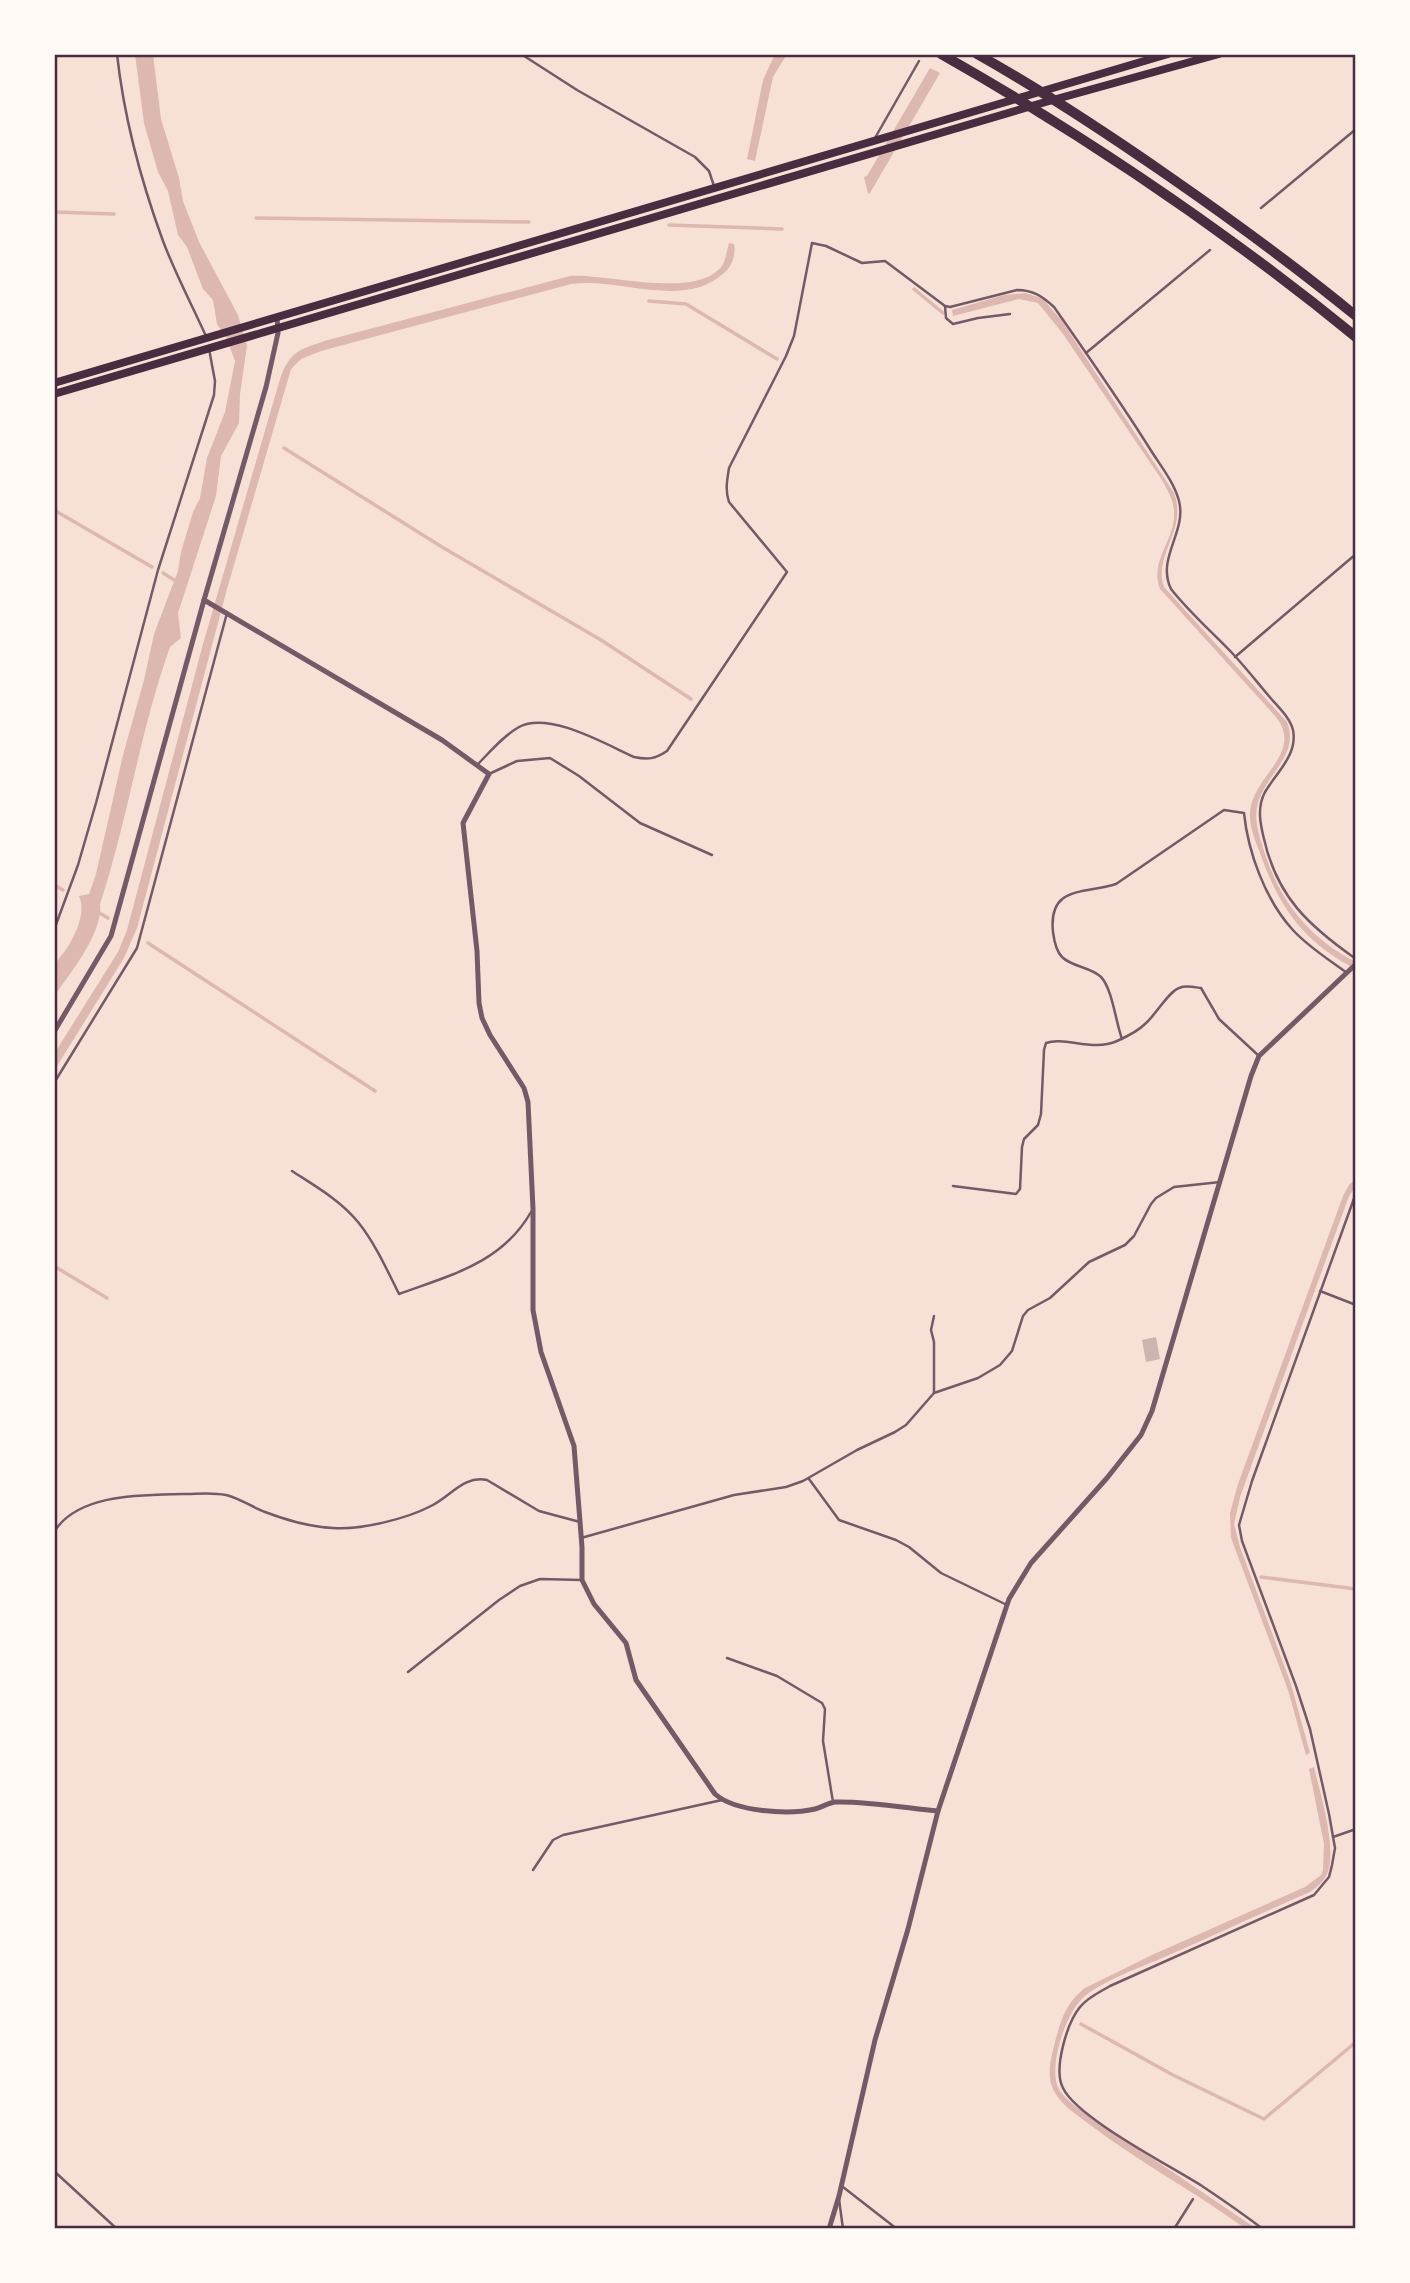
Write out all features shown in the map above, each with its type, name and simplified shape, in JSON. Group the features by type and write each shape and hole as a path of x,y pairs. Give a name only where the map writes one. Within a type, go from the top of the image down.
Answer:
{"highway":[{"path":"941,54 1160,188 1294,286 1356,337"},
{"path":"977,54 1021,78 1085,119 1305,274 1356,316"}],"main road":[{"path":"54,383 877,137 1168,54"},
{"path":"54,394 1076,93 1219,54"}],"street":[{"path":"54,1032 111,936 266,387 275,349 277,316"},
{"path":"204,600 442,740 489,774 463,823 477,951 479,1003 482,1018 524,1088 529,1118 533,1209 533,1310 537,1337 573,1446 582,1580 594,1604 626,1643 636,1680 715,1794 722,1800 759,1810 814,1809 833,1802 938,1811"},
{"path":"829,2229 875,2040 908,1929 938,1811 1007,1606 1018,1581 1031,1563 1107,1478 1141,1435 1162,1381 1259,1056 1348,972 1356,961"}],"lane":[{"path":"117,54 125,108 150,203 164,244 208,337"},
{"path":"521,54 589,97 695,157 709,171 714,186"},
{"path":"877,137 919,61"},
{"path":"1261,208 1356,129"},
{"path":"477,765 519,727 540,723 567,729 634,757 659,757 667,751 787,572 729,502 726,483 729,468 794,336 812,243 826,246 862,263 885,261 950,307 1017,290 1028,290 1046,299 1054,307 1177,493 1181,522 1166,566 1168,582 1178,597 1235,657 1290,723 1293,732 1290,752 1261,804 1261,827 1272,867 1282,889 1309,923 1356,961"},
{"path":"1086,353 1210,250"},
{"path":"946,306 946,318 953,324 1010,314"},
{"path":"54,930 68,896 96,803 158,569 214,395 212,349"},
{"path":"1235,657 1356,554"},
{"path":"54,1083 138,948 227,613"},
{"path":"489,774 517,761 550,758 579,776 640,823 712,855"},
{"path":"1122,1039 1107,987 1101,977 1063,959 1057,950 1052,918 1059,901 1071,892 1116,884 1224,810 1244,813 1247,833 1265,883 1278,910 1291,928 1305,942 1348,972"},
{"path":"953,1186 1016,1194 1020,1189 1022,1147 1024,1139 1038,1125 1041,1114 1044,1050 1046,1043 1053,1040 1106,1045 1122,1039 1145,1025 1174,990 1187,986 1200,988 1219,1019 1259,1056"},
{"path":"292,1171 325,1192 358,1222 377,1250 399,1294 485,1259 520,1231 533,1209"},
{"path":"581,1538 734,1495 786,1487 808,1479 857,1450 895,1432 906,1425 934,1393 978,1378 1000,1365 1012,1351 1023,1316 1028,1310 1049,1298 1088,1262 1125,1245 1134,1236 1150,1204 1156,1198 1188,1184 1220,1182"},
{"path":"1264,2229 1202,2186 1126,2140 1076,2104 1062,2088 1062,2051 1071,2022 1082,2004 1090,1998 1110,1986 1314,1895 1329,1877 1335,1848 1310,1729 1242,1541 1239,1525 1252,1481 1356,1193"},
{"path":"1320,1291 1356,1305"},
{"path":"934,1316 931,1330 934,1342 934,1393"},
{"path":"54,1532 69,1516 102,1501 211,1494 233,1497 268,1513 303,1524 349,1529 424,1509 469,1480 478,1478 487,1480 539,1511 580,1522"},
{"path":"808,1479 839,1520 896,1540 941,1573 1007,1606"},
{"path":"408,1672 520,1586 540,1579 582,1580"},
{"path":"727,1658 778,1676 822,1703 825,1709 823,1741 833,1802"},
{"path":"533,1870 553,1840 563,1835 722,1800"},
{"path":"1332,1837 1356,1829"},
{"path":"54,2171 117,2229"},
{"path":"841,2185 897,2229"},
{"path":"839,2196 843,2229"},
{"path":"1174,2229 1193,2199"}],"shaded area":[{"path":"135,54 153,54 161,119 183,201 199,242 238,315 247,346 239,423 221,456 216,496 178,613 181,638 170,647 160,679 100,904 100,915 91,940 54,996 54,967 77,929 81,915 79,896 89,894 96,874 154,634 178,571 193,512 200,498 207,458 225,412 235,361 226,337 217,324 213,300 203,289 187,247 178,235 168,191 158,172 144,123"},
{"path":"775,54 787,54 773,77 755,161 747,159 763,80"},
{"path":"930,68 940,73 868,194 864,177"},
{"path":"729,243 734,244 731,264 708,284 670,291 590,283 571,284 321,351 301,359 291,369 227,589 137,928 124,958 54,1071 54,1054 118,952 127,930 203,644 280,379 292,356 328,340 570,276 652,283 695,281 712,275 723,264"},
{"path":"1026,293 1043,299 1062,321 1174,493 1177,519 1163,564 1164,587 1287,722 1290,733 1286,753 1263,790 1257,806 1259,836 1269,866 1286,900 1309,929 1356,962 1356,969 1307,935 1285,906 1267,872 1253,833 1250,812 1259,787 1281,754 1283,730 1276,717 1160,589 1160,559 1174,522 1172,499 1162,480 1063,334 1038,303 1019,299 953,316 952,310 1004,295"},
{"path":"1356,1179 1356,1186 1349,1196 1240,1497 1234,1524 1291,1684 1310,1753 1306,1755 1288,1690 1231,1538 1230,1513 1238,1484 1343,1196"},
{"path":"1314,1767 1327,1823 1330,1853 1326,1876 1321,1883 1310,1892 1124,1974 1085,1996 1066,2024 1056,2060 1057,2085 1069,2101 1257,2229 1246,2229 1127,2151 1070,2109 1051,2085 1050,2065 1063,2017 1069,2004 1085,1988 1305,1887 1321,1875 1324,1844 1309,1769"}],"building":[{"path":"1156,1337 1160,1359 1146,1362 1142,1340"}],"waterway":[{"path":"54,212 114,214"},
{"path":"256,218 529,222"},
{"path":"669,225 782,229"},
{"path":"914,289 943,313"},
{"path":"649,301 686,304 777,359"},
{"path":"284,448 442,547 601,640 691,699"},
{"path":"54,510 152,567"},
{"path":"163,573 179,583"},
{"path":"54,885 63,890"},
{"path":"98,912 108,918"},
{"path":"148,943 375,1091"},
{"path":"54,1266 107,1298"},
{"path":"1261,1577 1356,1589"},
{"path":"1081,2024 1173,2075 1264,2119 1356,2042"}]}
